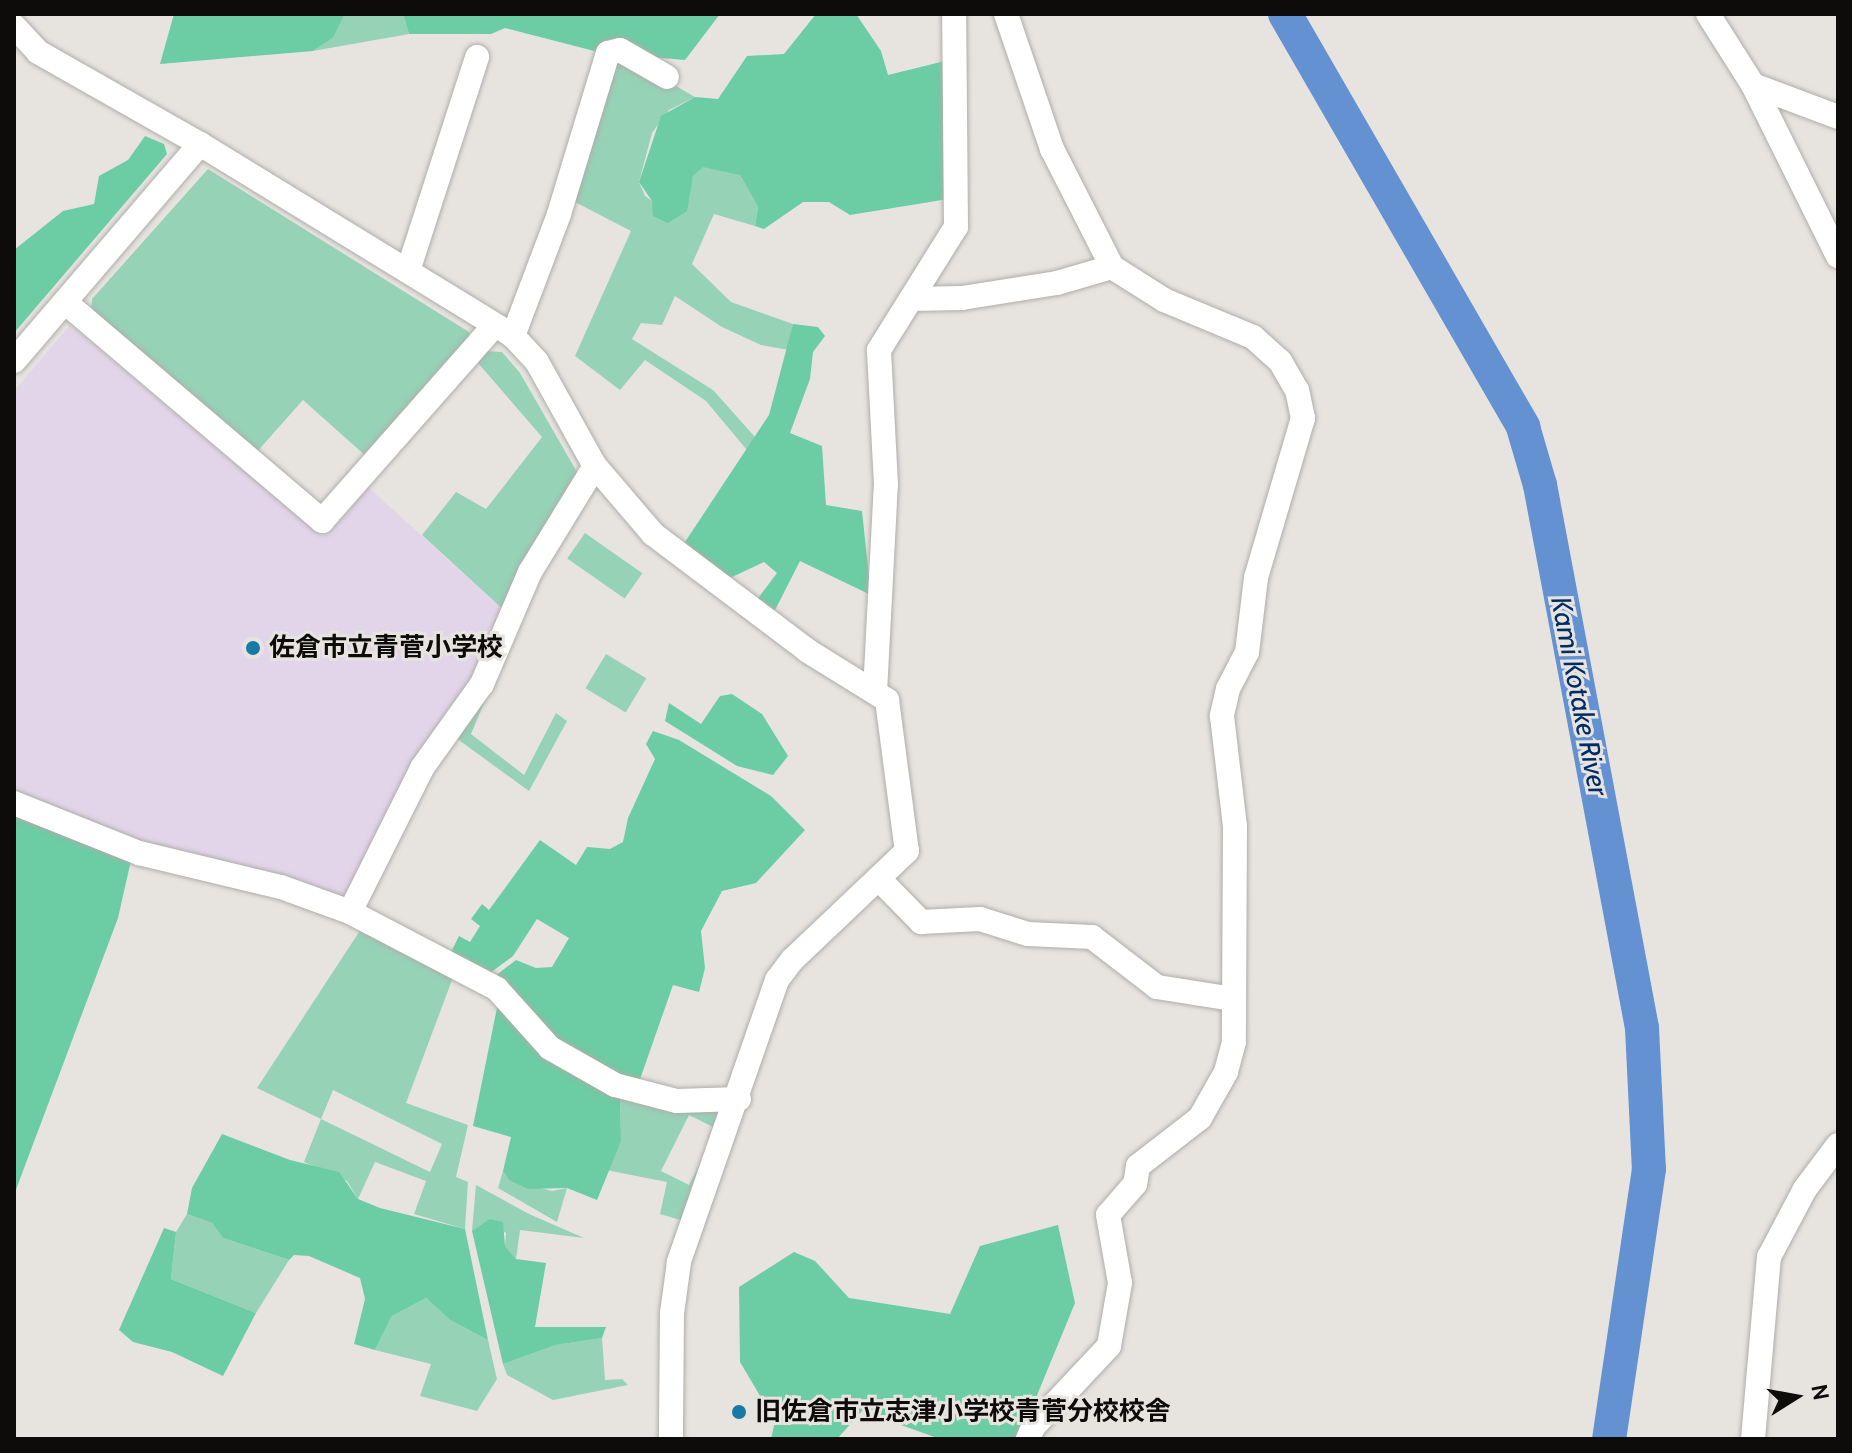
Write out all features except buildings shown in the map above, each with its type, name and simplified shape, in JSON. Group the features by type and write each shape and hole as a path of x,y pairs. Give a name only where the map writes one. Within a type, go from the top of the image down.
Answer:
{"street":[{"path":"875,692 886,485 879,350 956,227 954,14"},
{"path":"1006,14 1052,149 1112,267 1164,300 1253,337 1280,361 1297,390 1303,418 1256,578 1247,652 1228,689 1222,716 1235,826 1234,1042 1216,1096 1200,1118 1138,1166 1135,1184 1108,1215 1120,1283 1109,1346 1033,1427 1028,1439"},
{"path":"1708,14 1753,85 1838,256"},
{"path":"14,26 38,52 200,144 504,330 537,362 595,466 653,534 808,651 875,692 889,707 909,844 904,858 786,966 679,1262 672,1313 671,1439"},
{"path":"65,302 322,521 504,330 559,214 608,53 620,50 667,77"},
{"path":"408,271 477,57"},
{"path":"1753,85 1838,117"},
{"path":"14,361 200,144"},
{"path":"911,299 962,298 1057,283 1112,267"},
{"path":"350,912 422,768 482,684 530,572 595,466"},
{"path":"14,803 139,853 281,887 350,912 497,989 550,1048 599,1079 677,1101 739,1099"},
{"path":"880,880 921,922 980,919 1028,934 1092,937 1157,987 1233,999"},
{"path":"1753,1439 1769,1257 1805,1189 1838,1145"}],"shaded area":[{"name":"佐倉市立青菅小学校","path":"70,325 320,535 328,535 368,487 507,613 350,903 142,848 14,798 14,391"}],"green space":[{"path":"174,14 345,14 333,38 313,51 160,64"},
{"path":"345,14 403,14 409,34 313,51 333,38"},
{"path":"403,14 720,14 685,60 602,53 505,28 491,34 409,34"},
{"path":"816,14 856,14 881,51 888,75 945,61 948,199 850,215 829,202 803,202 764,229 755,226 758,207 740,175 703,167 693,176 687,211 668,223 653,216 652,201 639,182 661,116 695,97 718,99 747,56 784,54"},
{"path":"619,53 695,97 669,110 652,133 639,182 645,196 652,201 689,190 693,176 703,166 714,166 740,175 758,207 755,226 714,214 692,264 731,302 793,324 789,350 761,345 722,327 675,296 662,325 641,323 632,339 713,390 755,437 747,450 706,401 645,360 620,390 575,356 631,231 571,200"},
{"path":"145,136 164,144 167,154 14,333 14,250 63,211 94,204 99,176 128,160"},
{"path":"208,169 469,332 471,340 368,458 303,400 254,455 91,314 92,299"},
{"path":"793,324 818,327 825,336 813,352 810,379 790,433 822,446 826,505 862,511 871,595 800,561 773,614 756,601 777,573 764,562 730,578 683,545 769,415"},
{"path":"487,351 502,352 520,373 581,479 507,613 422,535 456,492 486,509 542,437 478,363"},
{"path":"585,533 642,573 625,599 567,558"},
{"path":"606,654 646,678 626,712 585,688"},
{"path":"489,691 471,734 524,775 556,713 567,721 529,791 456,738"},
{"path":"732,694 762,714 788,756 773,775 737,766 665,721 669,703 701,724 720,696"},
{"path":"653,731 679,740 771,796 805,830 756,883 722,891 701,931 705,968 699,992 673,985 638,1085 580,1065 490,980 516,960 536,968 552,967 569,938 537,919 513,956 486,976 449,956 459,936 470,942 480,926 471,919 482,904 489,910 540,840 576,865 587,847 610,849 623,842 628,818 655,759 646,744"},
{"path":"14,809 132,856 118,918 14,1195"},
{"path":"363,926 455,972 406,1103 468,1125 456,1177 468,1182 465,1229 414,1214 426,1181 375,1162 358,1199 347,1181 304,1162 321,1119 257,1088","holes":["333,1090 442,1144 430,1172 321,1119"]},
{"path":"499,998 620,1090 621,1141 597,1200 567,1188 528,1189 509,1180 503,1171 511,1137 473,1126"},
{"path":"620,1090 727,1105 717,1129 689,1115 661,1171 689,1185 713,1139 684,1221 660,1214 667,1182 606,1170 621,1141"},
{"path":"222,1134 290,1160 339,1172 358,1199 380,1208 465,1229 488,1340 450,1320 426,1298 392,1316 375,1350 354,1344 365,1299 360,1278 309,1256 294,1255 289,1260 223,1238 212,1223 187,1214 192,1188"},
{"path":"503,1171 509,1180 552,1191 567,1188 557,1222 498,1188"},
{"path":"476,1185 529,1214 584,1238 520,1230 516,1259 505,1246 506,1233 489,1219 472,1231"},
{"path":"187,1214 212,1223 223,1238 289,1260 256,1313 171,1279 176,1232"},
{"path":"489,1219 503,1222 505,1246 516,1259 546,1263 535,1327 606,1327 602,1338 556,1345 503,1364 472,1231"},
{"path":"1058,1225 1075,1303 1019,1439 940,1439 862,1411 837,1439 771,1439 775,1421 740,1362 739,1287 794,1252 815,1261 849,1298 950,1314 980,1246"},
{"path":"164,1228 176,1232 171,1279 256,1313 223,1376 172,1352 133,1342 119,1330"},
{"path":"426,1298 450,1320 488,1340 497,1379 477,1411 420,1396 431,1364 375,1350 392,1316"},
{"path":"602,1338 605,1380 622,1379 628,1385 553,1400 507,1375 503,1364 556,1345"}],"waterway":[{"name":"Kami Kotake River","path":"1285,14 1523,427 1540,485 1642,1028 1649,1169 1609,1439"}],"place":[{"name":"佐倉市立青菅小学校","path":"253,648"},
{"name":"旧佐倉市立志津小学校青菅分校校舎","path":"739,1412"}]}
